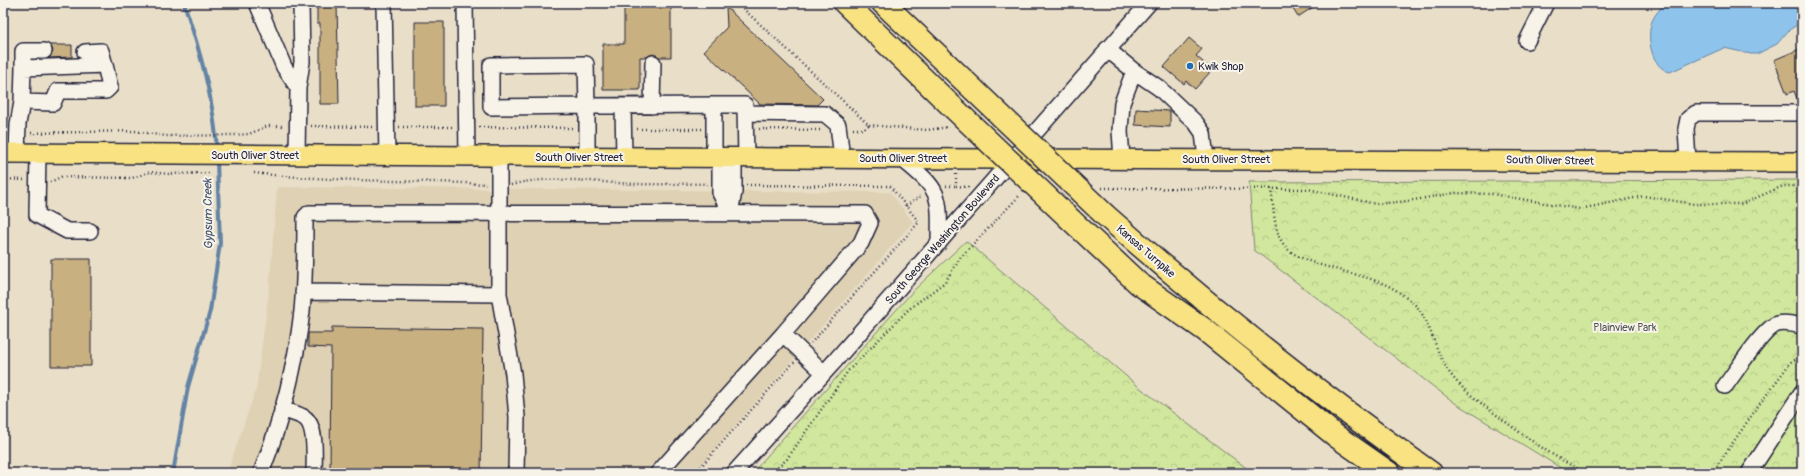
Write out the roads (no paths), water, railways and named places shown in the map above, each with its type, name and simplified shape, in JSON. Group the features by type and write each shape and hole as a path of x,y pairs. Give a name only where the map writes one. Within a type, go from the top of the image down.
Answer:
{"highway":[{"path":"845,3 1138,283 1205,330 1336,436 1389,473"},
{"name":"Kansas Turnpike","path":"883,3 1105,215 1162,266 1294,372 1370,430 1431,473"}],"main road":[{"name":"South Oliver Street","path":"10,153 244,156 1802,162"}],"street":[{"path":"257,3 284,67 298,88"},
{"path":"297,156 298,88 302,62 301,3"},
{"path":"384,3 387,156"},
{"path":"465,3 467,157"},
{"name":"South George Washington Boulevard","path":"734,473 939,243 1149,3"},
{"path":"1527,41 1546,3"},
{"path":"1108,49 1134,71 1159,88 1196,123 1203,133 1206,159"},
{"path":"10,153 17,133 22,102 23,51 44,51"},
{"path":"22,102 53,103 58,92 106,91 110,87 101,52 85,52"},
{"path":"652,106 653,63"},
{"path":"587,157 586,128 586,106 586,64 491,65 491,107 586,106 714,106 745,105 744,129 728,158 727,185 720,193 730,213"},
{"path":"23,68 105,65"},
{"path":"1122,159 1120,132 1122,103 1134,71"},
{"path":"623,106 624,157"},
{"path":"714,106 714,129 728,158"},
{"path":"1688,161 1686,129 1688,119 1696,112 1802,113"},
{"path":"745,113 825,114 838,125 842,158"},
{"path":"38,153 37,215 67,231 90,231"},
{"path":"499,157 499,294 513,374 517,417 516,473"},
{"path":"902,159 927,180 934,189 940,207 939,243"},
{"path":"261,473 271,449 291,374 302,313 305,217 309,213 860,212 868,216 870,223 861,244 783,334 658,473"},
{"path":"303,292 499,294"},
{"path":"1724,386 1765,333 1776,324 1791,323 1802,326"},
{"path":"783,334 824,373"},
{"path":"1749,473 1802,392"},
{"path":"282,409 305,418 310,425 313,436 314,473"}],"water":[{"path":"1665,3 1802,3 1802,17 1797,25 1789,30 1777,44 1757,54 1724,48 1670,72 1658,65 1654,58 1650,43 1650,28 1652,21"}],"waterway":[{"name":"Gypsum Creek","path":"184,3 205,76 213,113 217,150"},
{"name":"Gypsum Creek","path":"173,473 188,387 210,311 220,243 217,161"}],"place":[{"name":"Kwik Shop","path":"1190,66"}],"park label":[{"name":"Plainview Park","path":"1625,327"}]}
